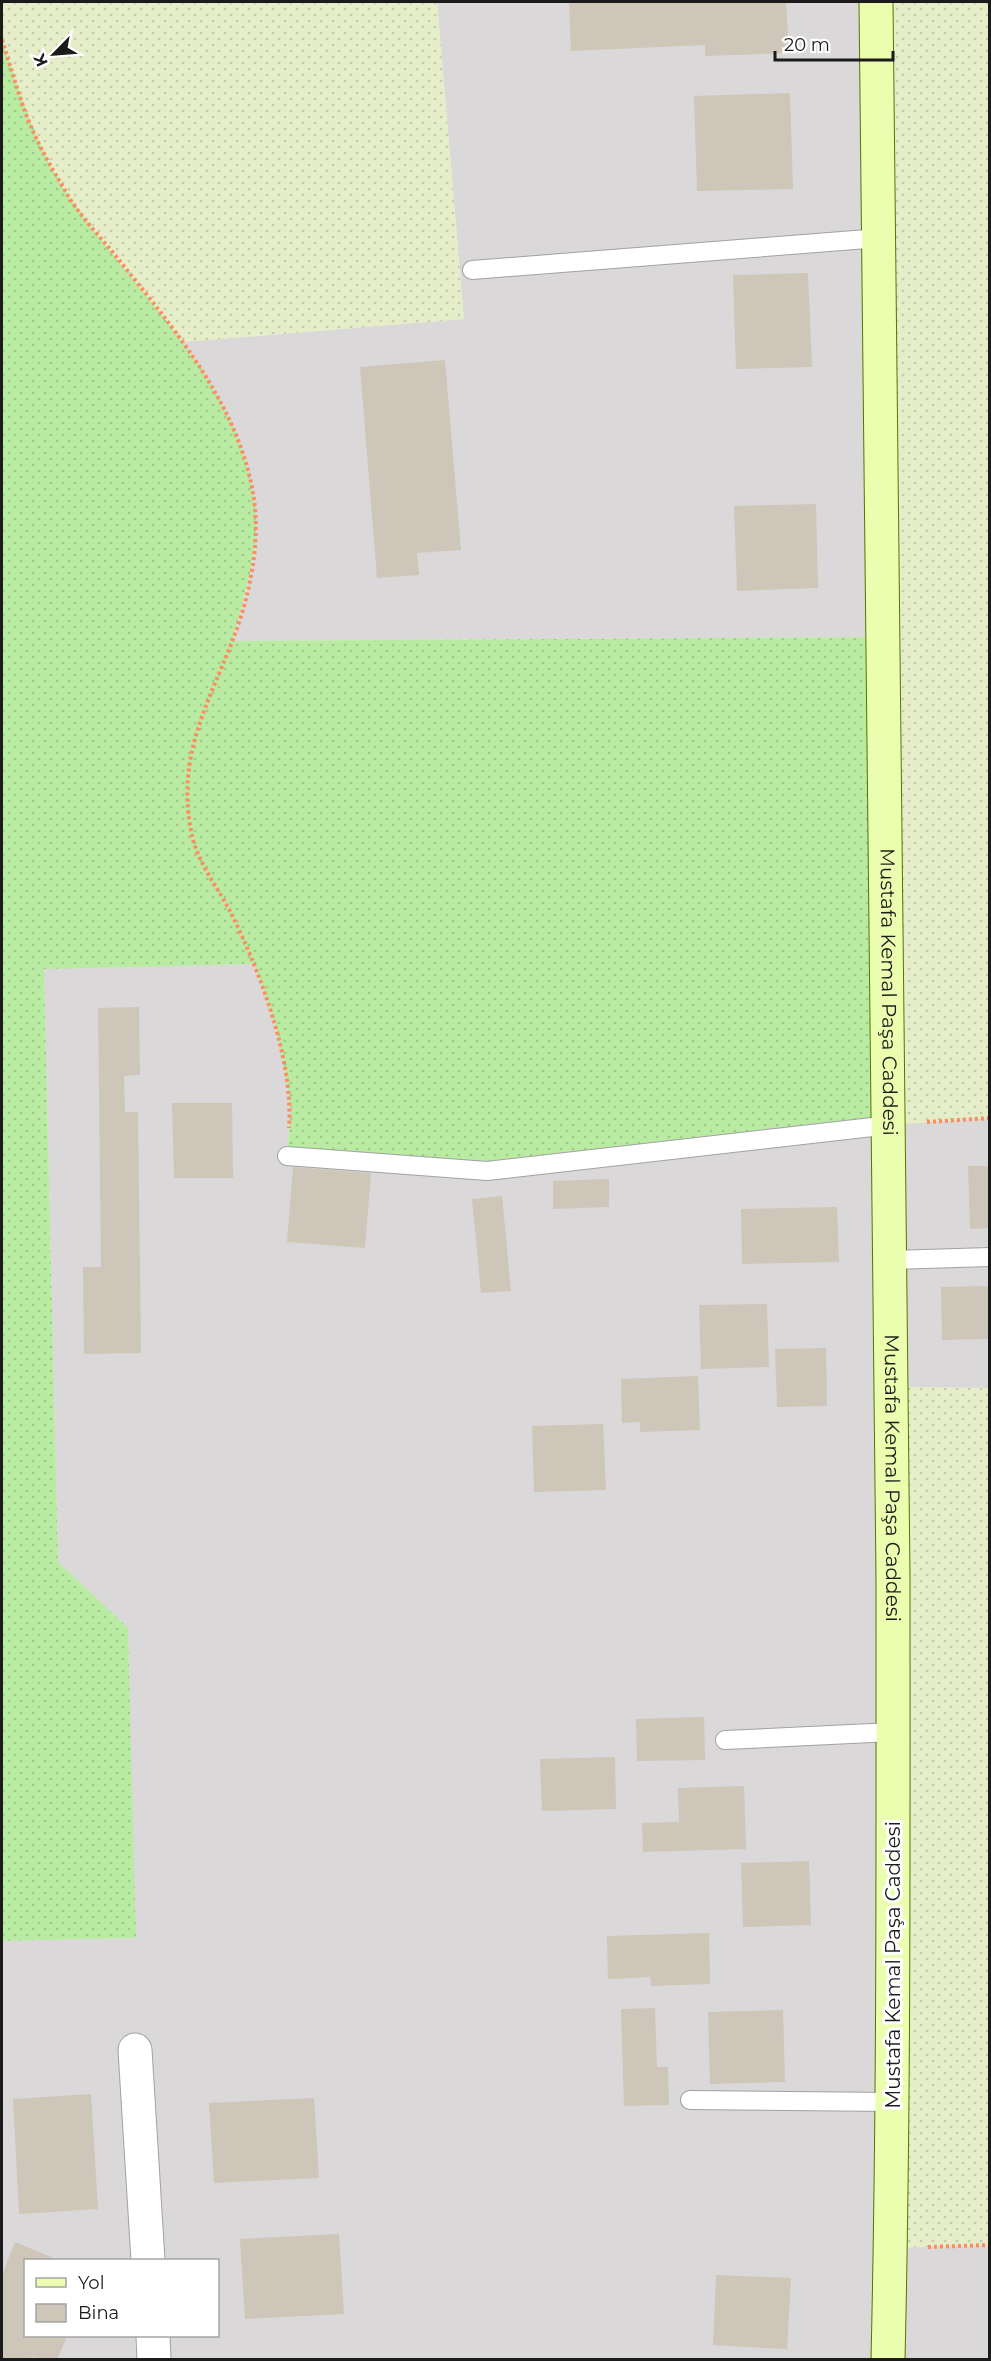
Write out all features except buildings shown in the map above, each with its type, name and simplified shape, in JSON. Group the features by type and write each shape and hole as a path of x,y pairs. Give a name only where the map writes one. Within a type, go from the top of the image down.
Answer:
{"street":[{"name":"Mustafa Kemal Paşa Caddesi","path":"876,2 886,598 891,1260 893,2102 888,2360"},
{"path":"135,2050 148,2259"},
{"path":"153,2337 154,2360"}],"lane":[{"path":"472,270 880,238"},
{"path":"287,1156 487,1172 890,1125"},
{"path":"891,1260 990,1257"},
{"path":"725,1740 893,1732"},
{"path":"690,2100 893,2102"}],"path":[{"path":"2,40 37,141 66,191 183,342 224,409 245,459 255,507 255,551 246,594 232,641 209,693 193,740 186,805 192,838 254,964 277,1031 291,1108 287,1156"},
{"path":"890,1125 990,1118"},
{"path":"891,2248 990,2245"}],"shaded area":[{"path":"437,2 876,2 886,637 233,641 255,551 255,507 245,459 224,409 183,342 464,319"},
{"path":"254,964 277,1031 291,1108 287,1155 989,1118 989,1388 893,1387 891,2248 989,2245 989,2359 2,2359 2,1941 135,1938 128,1629 58,1562 44,968"}],"green space":[{"path":"2,2 437,2 464,319 183,342 72,201 37,141 2,40"},
{"path":"876,2 990,2 989,1118 890,1125"},
{"path":"2,40 40,144 61,183 100,238 184,344 231,421 246,463 256,524 250,575 233,641 886,637 890,1125 487,1171 287,1156 291,1108 277,1031 254,964 44,969 58,1562 128,1628 136,1938 2,1941"},
{"path":"892,1387 989,1388 989,2245 891,2248"}]}
